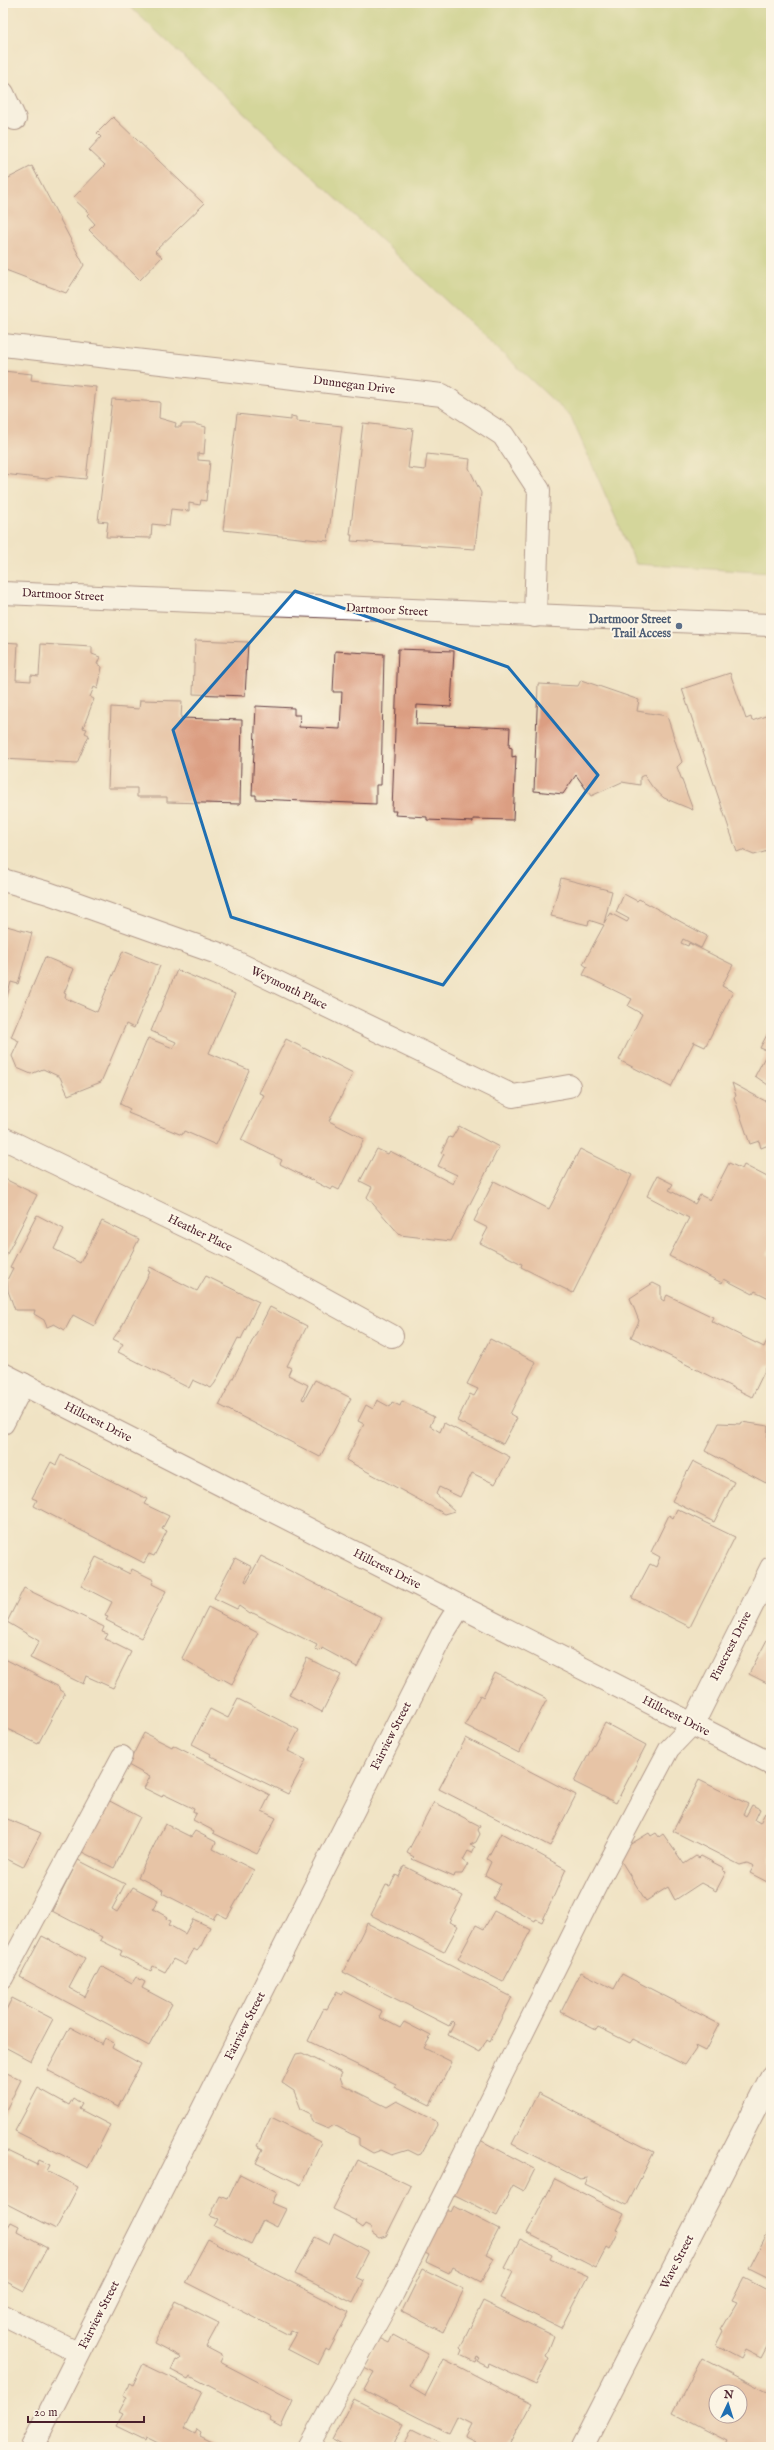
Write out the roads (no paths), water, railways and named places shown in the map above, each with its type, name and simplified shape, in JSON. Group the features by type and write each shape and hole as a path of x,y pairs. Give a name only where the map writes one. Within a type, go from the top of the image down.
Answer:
{"street":[{"path":"3,93 15,119"},
{"name":"Dunnegan Drive","path":"3,345 442,395 503,435 539,490 535,616"},
{"name":"Dartmoor Street","path":"3,593 771,625"},
{"name":"Weymouth Place","path":"3,880 48,893 217,953 513,1096 569,1086"},
{"name":"Heather Place","path":"3,1138 237,1251 392,1336"},
{"name":"Hillcrest Drive","path":"3,1374 771,1764"},
{"path":"3,1423 23,1384"},
{"name":"Pinecrest Drive","path":"693,1724 771,1568"},
{"name":"Fairview Street","path":"32,2447 443,1633 460,1606"},
{"name":"Wave Street","path":"582,2447 771,2078"}],"lane":[{"path":"308,2447 394,2293 594,1890 669,1748 693,1724"},
{"path":"3,1978 122,1756"},
{"path":"3,2315 80,2353"}],"place":[{"name":"Dartmoor Street Trail Access","path":"679,626"}]}
